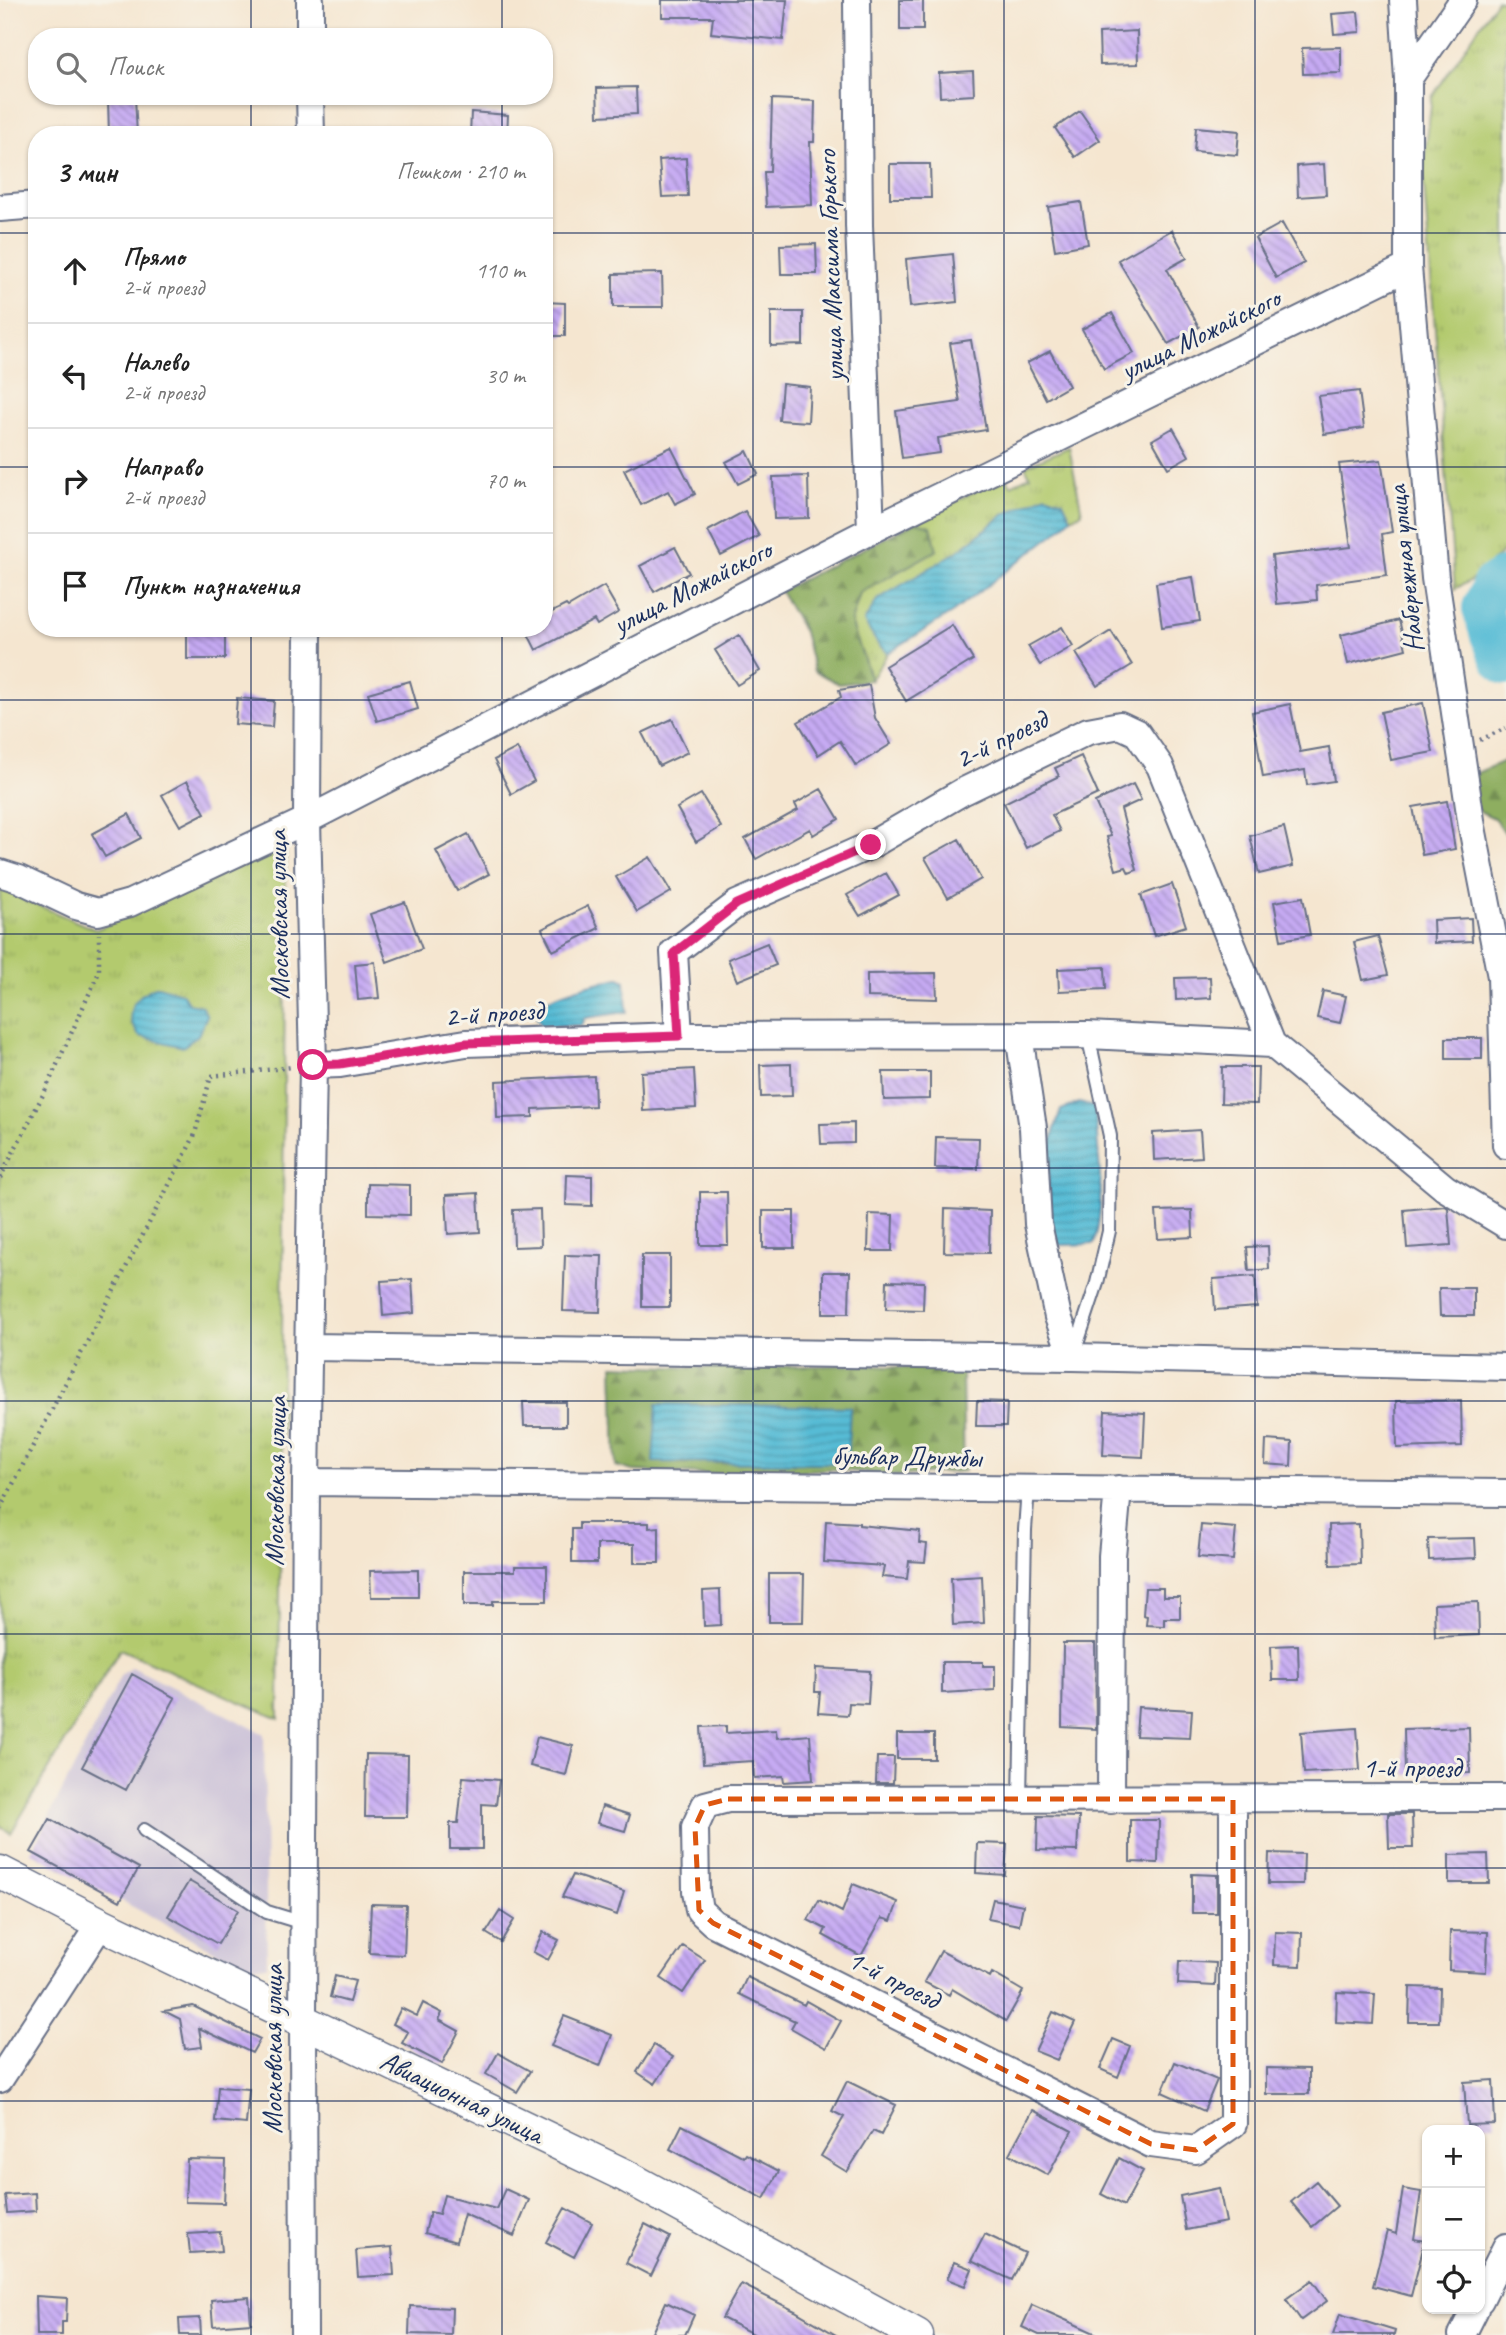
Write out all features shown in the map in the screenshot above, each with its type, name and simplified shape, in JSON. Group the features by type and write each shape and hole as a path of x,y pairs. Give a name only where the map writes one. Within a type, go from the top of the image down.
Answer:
{"street":[{"path":"310,0 310,28"},
{"name":"улица Максима Горького","path":"857,0 859,225 871,530"},
{"name":"Набережная улица","path":"1403,0 1408,79 1408,267 1435,578 1472,827 1501,977 1506,1145"},
{"path":"1408,79 1463,0"},
{"path":"310,105 311,126"},
{"path":"0,208 28,206"},
{"name":"улица Можайского","path":"99,912 131,903 307,820 871,530 1408,267"},
{"name":"Московская улица","path":"304,2335 306,1482 313,1065 307,820 308,637"},
{"name":"2-й проезд","path":"679,1036 674,953 737,904 871,845 962,792 1088,731 1120,725 1137,733 1160,766 1272,1045 1445,1188 1506,1226"},
{"path":"0,873 76,906 99,912"},
{"path":"1019,1035 1033,1128 1038,1224 1058,1317 1073,1357"},
{"name":"2-й проезд","path":"313,1065 340,1064 466,1043 679,1036 1088,1035 1272,1045"},
{"path":"309,1347 1073,1357 1506,1367"},
{"name":"бульвар Дружбы","path":"306,1482 1506,1493"},
{"path":"1111,1800 1112,1556 1118,1489"},
{"name":"1-й проезд","path":"1233,1799 1233,2124 1196,2150 1151,2144 713,1923 699,1910 695,1827 705,1805 728,1799 1506,1798"},
{"name":"Авиационная улица","path":"0,1872 101,1924 624,2175 917,2335"},
{"path":"0,2079 101,1924"},
{"path":"1485,2290 1506,2247"},
{"path":"1462,2335 1472,2314"}],"lane":[{"path":"1073,1357 1097,1283 1109,1231 1110,1136 1088,1035"},
{"path":"1020,1799 1028,1488"},
{"path":"144,1830 267,1912 303,1923"}],"path":[{"path":"0,1178 46,1089 99,972 99,912"},
{"path":"0,1509 194,1137 211,1076 313,1065"}],"highlighted area":[{"path":"728,1799 1233,1799 1233,2124 1196,2150 1151,2144 713,1923 699,1910 695,1827 705,1805"}],"shaded area":[{"path":"132,1667 264,1734 267,1966 239,1964 31,1852 121,1675"}],"green space":[{"path":"1497,0 1506,0 1506,549 1475,578 1455,589 1423,172 1432,97"},
{"path":"1069,447 1082,513 1071,518 1062,501 1005,514 958,551 878,644 888,653 871,680 851,622 860,593 937,550 916,522 1004,476 1011,485 1030,476 1025,466"},
{"path":"916,522 931,526 937,550 860,593 851,622 871,680 839,684 814,671 804,632 780,591"},
{"path":"1506,760 1506,834 1494,818 1469,806 1465,778"},
{"path":"286,839 279,1719 120,1649 11,1833 0,1827 0,889 96,930"},
{"path":"613,1365 700,1368 862,1365 962,1372 964,1471 897,1476 831,1469 723,1475 633,1471 616,1466","holes":["657,1405 849,1407 847,1462"]}],"water":[{"path":"1046,495 1063,501 1071,518 1058,531 953,612 888,653 878,644 864,622 877,600 958,551 1005,514"},
{"path":"619,978 625,981 627,1012 585,1018 582,1025 542,1026 532,1008 563,993"},
{"path":"158,986 182,993 189,1004 202,1006 207,1016 198,1035 183,1047 139,1036 132,1024 131,1014 135,1003 147,991"},
{"path":"1079,1103 1095,1107 1101,1193 1098,1227 1094,1244 1059,1245 1051,1224 1048,1198 1052,1142 1061,1110"},
{"path":"657,1404 850,1407 847,1463 653,1462"}],"building":[{"path":"662,0 787,0 783,40 711,33 713,17 662,17"},
{"path":"900,0 923,0 923,30 900,30"},
{"path":"1358,12 1360,32 1334,34 1332,14"},
{"path":"1137,31 1138,64 1100,65 1099,33"},
{"path":"1341,47 1341,73 1303,74 1302,48"},
{"path":"973,71 974,95 940,97 939,73"},
{"path":"636,87 637,114 598,116 597,88"},
{"path":"772,99 815,101 814,142 810,142 812,205 766,207 764,172 770,172"},
{"path":"108,105 135,105 137,126 109,126"},
{"path":"1080,111 1100,140 1075,157 1055,128"},
{"path":"471,112 508,115 507,126 470,126"},
{"path":"1196,127 1239,131 1237,155 1194,151"},
{"path":"686,158 688,196 662,197 659,160"},
{"path":"890,164 930,164 931,198 890,198"},
{"path":"1324,164 1326,195 1298,197 1297,166"},
{"path":"1081,202 1088,244 1055,250 1048,207"},
{"path":"1282,223 1304,263 1276,278 1255,238"},
{"path":"1172,230 1187,258 1167,269 1199,327 1168,344 1118,260"},
{"path":"816,244 817,274 781,274 780,245"},
{"path":"953,254 957,302 910,307 906,259"},
{"path":"662,273 663,307 613,307 613,274"},
{"path":"553,302 565,303 565,336 553,336"},
{"path":"771,312 803,312 803,345 771,346"},
{"path":"1112,313 1134,353 1104,369 1082,329"},
{"path":"971,340 986,430 938,438 940,453 902,458 896,411 960,402 950,343"},
{"path":"1050,351 1069,386 1046,399 1027,363"},
{"path":"782,384 810,387 808,422 779,420"},
{"path":"1359,391 1364,428 1324,434 1318,396"},
{"path":"1173,428 1189,456 1168,468 1152,440"},
{"path":"671,447 695,494 675,504 668,491 641,505 624,470"},
{"path":"747,451 758,474 738,484 726,462"},
{"path":"1381,460 1392,532 1382,534 1387,575 1316,585 1317,600 1277,604 1272,556 1351,547 1339,464"},
{"path":"808,476 809,518 774,519 773,477"},
{"path":"745,511 759,536 721,556 708,531"},
{"path":"675,547 689,573 654,592 640,566"},
{"path":"1193,577 1200,621 1162,627 1156,583"},
{"path":"604,586 619,612 597,625 594,620 536,650 530,637 553,637 553,612 566,605 568,607"},
{"path":"1399,620 1406,649 1348,664 1341,635"},
{"path":"952,625 973,660 906,701 885,666"},
{"path":"1062,627 1073,646 1040,665 1028,646"},
{"path":"1111,631 1132,665 1097,686 1076,653"},
{"path":"739,635 760,671 737,685 715,650"},
{"path":"187,637 225,637 225,659 187,659"},
{"path":"410,681 418,709 377,721 368,693"},
{"path":"869,685 875,718 891,744 856,766 840,741 818,755 798,722 841,697 839,690"},
{"path":"237,698 274,701 272,727 235,724"},
{"path":"1423,703 1433,752 1391,760 1381,712"},
{"path":"1290,704 1300,752 1329,747 1334,781 1307,785 1305,770 1263,777 1252,712"},
{"path":"672,719 688,752 659,766 642,733"},
{"path":"517,748 534,781 511,794 494,760"},
{"path":"1081,756 1098,794 1052,815 1060,831 1026,848 1004,803 1059,776 1055,768"},
{"path":"187,781 205,813 180,826 162,795"},
{"path":"1133,784 1141,800 1121,809 1137,870 1129,873 1126,867 1116,870 1107,837 1111,836 1095,802"},
{"path":"821,789 839,819 813,835 810,829 756,859 745,839 798,810 795,804"},
{"path":"701,794 721,827 696,842 677,808"},
{"path":"1447,801 1455,849 1422,855 1413,807"},
{"path":"129,814 141,838 105,857 92,834"},
{"path":"1284,827 1293,866 1259,874 1250,836"},
{"path":"468,834 489,874 457,891 436,851"},
{"path":"959,839 981,879 948,898 925,858"},
{"path":"650,857 671,892 637,912 616,877"},
{"path":"886,873 899,895 860,916 847,895"},
{"path":"1172,884 1186,926 1154,936 1141,895"},
{"path":"1303,897 1310,935 1281,940 1274,902"},
{"path":"405,902 422,949 387,962 370,914"},
{"path":"588,906 599,928 553,951 542,929"},
{"path":"1471,918 1472,941 1434,943 1433,920"},
{"path":"1378,936 1388,975 1363,980 1354,942"},
{"path":"767,943 776,965 737,981 728,959"},
{"path":"375,962 379,998 358,1000 355,964"},
{"path":"1105,967 1106,989 1059,991 1058,969"},
{"path":"936,973 937,999 867,997 867,974"},
{"path":"1210,977 1211,998 1176,1000 1175,978"},
{"path":"1323,991 1346,996 1340,1023 1317,1018"},
{"path":"1446,1038 1482,1038 1482,1059 1446,1059"},
{"path":"791,1064 792,1096 761,1097 760,1065"},
{"path":"1222,1067 1258,1067 1257,1104 1221,1103"},
{"path":"694,1069 696,1108 643,1111 641,1072"},
{"path":"883,1072 930,1072 930,1099 884,1100"},
{"path":"594,1076 595,1106 533,1109 533,1117 497,1118 496,1081"},
{"path":"854,1123 854,1143 821,1144 820,1124"},
{"path":"1200,1130 1202,1157 1154,1160 1153,1133"},
{"path":"936,1137 979,1138 978,1169 935,1168"},
{"path":"567,1175 592,1176 592,1206 566,1205"},
{"path":"368,1184 410,1185 410,1215 368,1214"},
{"path":"700,1192 727,1192 728,1245 700,1245"},
{"path":"478,1193 480,1232 448,1234 446,1195"},
{"path":"1445,1206 1448,1208 1451,1245 1407,1248 1404,1210"},
{"path":"540,1209 541,1246 514,1247 513,1210"},
{"path":"945,1209 990,1211 989,1253 944,1252"},
{"path":"1192,1210 1193,1237 1158,1239 1156,1211"},
{"path":"763,1211 794,1211 794,1248 763,1248"},
{"path":"869,1214 893,1215 892,1251 868,1251"},
{"path":"1268,1246 1269,1269 1249,1271 1247,1247"},
{"path":"565,1255 602,1256 600,1312 563,1311"},
{"path":"642,1255 670,1255 670,1307 642,1307"},
{"path":"823,1272 850,1272 849,1313 823,1313"},
{"path":"1255,1276 1257,1307 1215,1310 1213,1279"},
{"path":"412,1279 414,1313 383,1316 381,1281"},
{"path":"887,1281 924,1282 923,1310 886,1309"},
{"path":"1439,1288 1474,1288 1474,1316 1440,1316"},
{"path":"1461,1400 1462,1446 1397,1448 1396,1401"},
{"path":"977,1401 1007,1402 1006,1426 976,1426"},
{"path":"523,1402 566,1402 566,1426 524,1426"},
{"path":"1105,1411 1145,1413 1143,1457 1103,1455"},
{"path":"1266,1440 1292,1442 1291,1466 1265,1464"},
{"path":"826,1521 920,1531 919,1543 927,1544 925,1562 909,1561 907,1579 882,1577 884,1566 824,1562"},
{"path":"579,1523 649,1523 649,1528 659,1527 659,1563 634,1563 634,1544 597,1544 597,1563 572,1563 572,1529 579,1529"},
{"path":"1359,1524 1360,1564 1330,1565 1329,1525"},
{"path":"1201,1525 1236,1528 1233,1560 1198,1557"},
{"path":"1475,1538 1476,1558 1429,1560 1428,1539"},
{"path":"515,1566 547,1566 547,1601 493,1601 493,1605 464,1605 464,1571 515,1571"},
{"path":"418,1570 418,1597 371,1597 370,1571"},
{"path":"769,1574 804,1574 803,1622 769,1622"},
{"path":"982,1576 984,1623 953,1625 951,1578"},
{"path":"1145,1588 1163,1588 1163,1597 1180,1597 1180,1618 1164,1618 1164,1626 1146,1625 1147,1616 1143,1615"},
{"path":"720,1590 721,1625 704,1626 703,1591"},
{"path":"1478,1602 1479,1635 1435,1637 1434,1604"},
{"path":"1063,1643 1095,1643 1096,1729 1062,1727"},
{"path":"1298,1645 1299,1680 1272,1680 1271,1646"},
{"path":"942,1662 983,1662 983,1666 995,1666 995,1690 942,1693"},
{"path":"816,1668 870,1671 868,1704 849,1703 848,1715 818,1713 820,1692 815,1692"},
{"path":"132,1674 175,1698 126,1790 82,1767"},
{"path":"1138,1707 1192,1710 1190,1738 1136,1736"},
{"path":"726,1726 726,1733 776,1730 777,1738 810,1735 813,1780 784,1782 783,1776 754,1778 753,1761 703,1764 701,1727"},
{"path":"1469,1727 1470,1773 1405,1774 1404,1729"},
{"path":"1357,1728 1360,1770 1304,1773 1301,1732"},
{"path":"897,1734 934,1734 934,1759 897,1759"},
{"path":"537,1737 573,1746 566,1775 530,1766"},
{"path":"366,1754 408,1755 407,1817 365,1817"},
{"path":"877,1757 894,1757 893,1783 876,1783"},
{"path":"463,1777 499,1780 496,1805 482,1804 482,1849 450,1849 450,1823 458,1823"},
{"path":"602,1806 630,1815 625,1831 597,1823"},
{"path":"1388,1814 1412,1814 1413,1848 1389,1848"},
{"path":"1038,1816 1079,1817 1077,1851 1037,1850"},
{"path":"50,1819 139,1868 120,1901 31,1852"},
{"path":"1130,1820 1159,1820 1158,1863 1130,1862"},
{"path":"977,1843 1007,1844 1005,1875 976,1873"},
{"path":"1269,1853 1304,1854 1303,1884 1268,1884"},
{"path":"1488,1854 1489,1883 1449,1883 1449,1855"},
{"path":"1192,1874 1217,1875 1217,1913 1192,1913"},
{"path":"573,1875 624,1892 617,1915 562,1897"},
{"path":"189,1881 238,1910 218,1944 168,1916"},
{"path":"853,1884 898,1902 891,1921 882,1918 861,1956 823,1935 826,1929 808,1920 819,1900 842,1912"},
{"path":"993,1899 1023,1905 1019,1925 988,1919"},
{"path":"371,1904 406,1905 404,1955 369,1953"},
{"path":"500,1911 514,1920 501,1942 486,1933"},
{"path":"1450,1931 1488,1932 1486,1972 1449,1970"},
{"path":"543,1932 559,1940 548,1960 533,1952"},
{"path":"1275,1932 1302,1933 1301,1966 1274,1965"},
{"path":"683,1946 705,1960 683,1993 661,1978"},
{"path":"941,1951 990,1977 992,1973 1023,1991 1006,2021 952,1989 949,1995 924,1982"},
{"path":"1179,1961 1216,1963 1215,1986 1178,1984"},
{"path":"335,1976 355,1981 349,2002 330,1997"},
{"path":"747,1977 804,2005 806,2001 841,2021 826,2048 791,2028 795,2021 739,1994"},
{"path":"1410,1987 1440,1988 1439,2022 1409,2022"},
{"path":"1337,1992 1375,1994 1373,2024 1336,2022"},
{"path":"423,2003 442,2013 439,2020 459,2031 442,2064 402,2043 408,2032 393,2024 401,2008 417,2016"},
{"path":"193,2006 260,2039 252,2053 199,2028 202,2047 185,2049 180,2019 164,2011"},
{"path":"1053,2012 1075,2022 1057,2060 1035,2051"},
{"path":"564,2016 612,2035 600,2066 551,2046"},
{"path":"1113,2039 1130,2046 1118,2077 1100,2069"},
{"path":"654,2045 673,2057 655,2084 637,2072"},
{"path":"498,2053 530,2071 517,2092 486,2074"},
{"path":"1175,2062 1217,2080 1204,2111 1162,2092"},
{"path":"1266,2068 1309,2069 1309,2094 1266,2094"},
{"path":"1493,2080 1495,2124 1467,2125 1464,2082"},
{"path":"847,2081 896,2105 881,2135 873,2131 847,2172 821,2156 844,2117 832,2111"},
{"path":"218,2087 249,2089 246,2124 215,2121"},
{"path":"1033,2110 1072,2131 1048,2175 1009,2154"},
{"path":"682,2125 744,2157 746,2154 779,2171 764,2199 670,2149"},
{"path":"1119,2158 1143,2171 1124,2206 1101,2194"},
{"path":"187,2159 226,2160 224,2203 185,2202"},
{"path":"1316,2181 1337,2206 1312,2227 1291,2202"},
{"path":"1219,2188 1226,2222 1186,2230 1180,2196"},
{"path":"505,2189 529,2200 514,2236 464,2214 456,2242 425,2233 430,2212 439,2214 444,2195 496,2209"},
{"path":"1403,2189 1421,2192 1414,2239 1422,2240 1422,2253 1411,2296 1373,2286 1387,2231 1396,2234"},
{"path":"35,2193 36,2211 7,2213 5,2195"},
{"path":"565,2208 592,2223 574,2257 546,2242"},
{"path":"645,2224 670,2237 651,2276 626,2263"},
{"path":"220,2232 222,2251 190,2253 188,2234"},
{"path":"985,2234 1025,2253 1012,2280 971,2261"},
{"path":"392,2247 394,2275 358,2277 356,2250"},
{"path":"954,2262 972,2269 965,2286 947,2279"},
{"path":"1312,2280 1327,2301 1301,2320 1286,2299"},
{"path":"741,2284 836,2335 755,2335 722,2318"},
{"path":"36,2296 67,2298 66,2322 62,2322 62,2335 37,2335"},
{"path":"249,2297 251,2323 213,2326 211,2300"},
{"path":"666,2302 694,2315 685,2335 651,2335"},
{"path":"1032,2305 1099,2335 1039,2335 1022,2327"},
{"path":"410,2306 452,2308 451,2335 409,2334"},
{"path":"1340,2314 1395,2331 1394,2335 1333,2335"},
{"path":"200,2318 201,2335 180,2335 179,2319"}],"waterway":[{"path":"1506,576 1492,584 1482,608 1490,635 1506,665"}],"route":[{"path":"313,1065 340,1064 466,1043 679,1036 674,953 737,904 871,845"}]}
